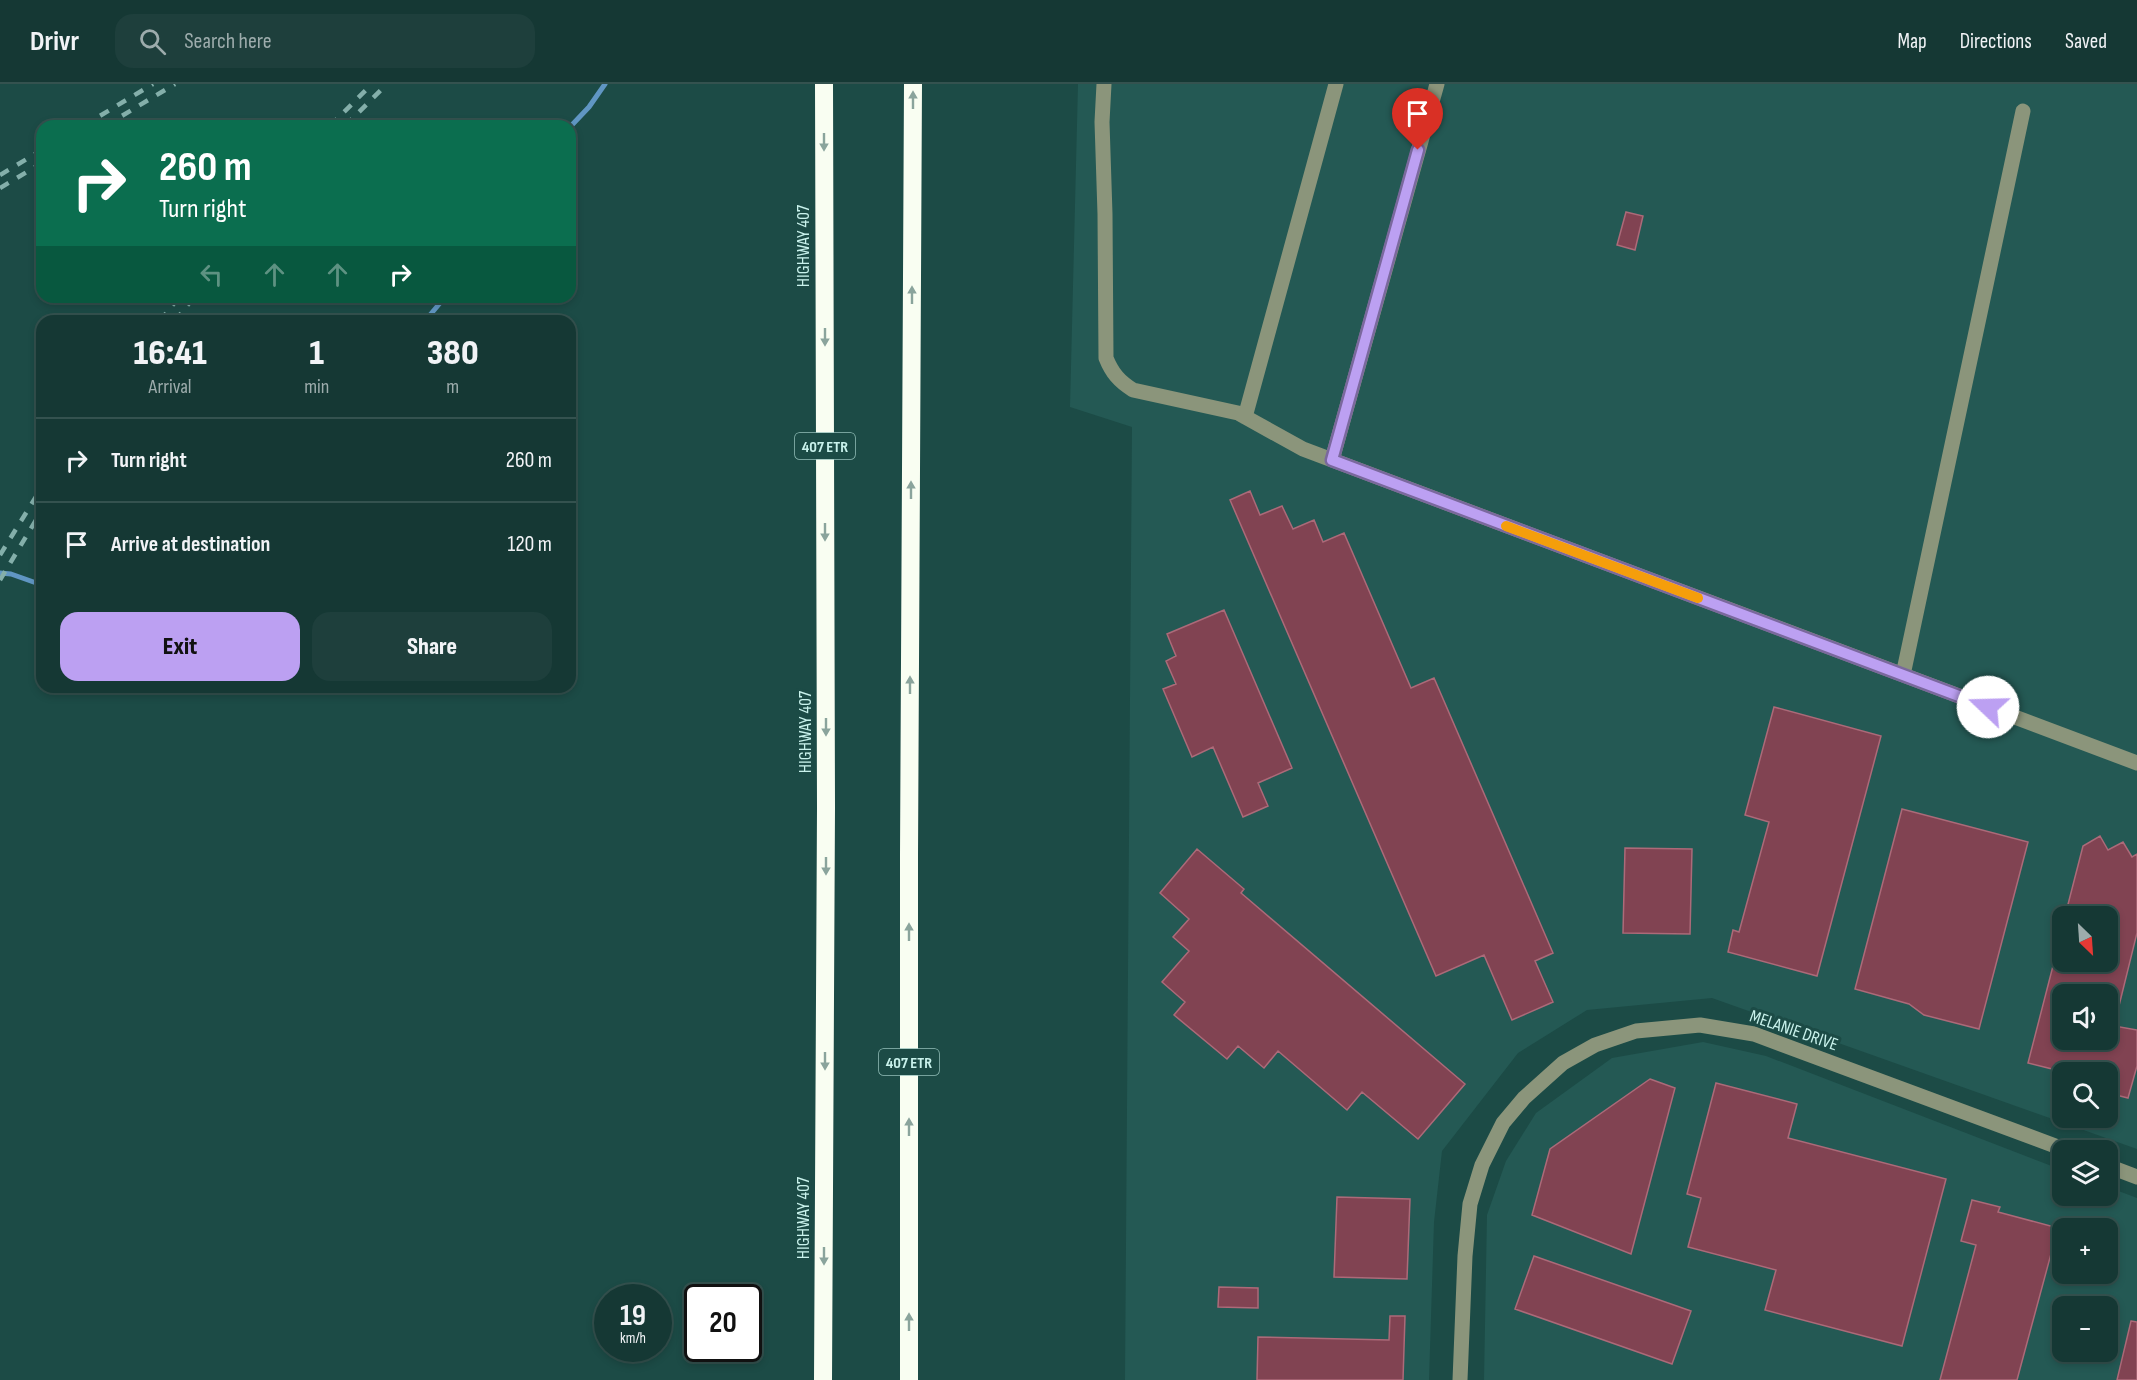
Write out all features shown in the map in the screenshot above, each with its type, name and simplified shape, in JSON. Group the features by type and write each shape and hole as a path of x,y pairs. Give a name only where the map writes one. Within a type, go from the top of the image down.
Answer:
{"highway":[{"name":"HIGHWAY 407","path":"823,1380 826,808 824,84"},
{"name":"407 ETR","path":"909,1380 913,84"}],"street":[{"path":"1104,84 1102,122 1106,358 1120,382 1133,390 1238,413 1303,449 2137,763"},
{"path":"1245,417 1336,84"},
{"path":"1332,460 1437,84"},
{"path":"1903,675 2023,111"},
{"name":"MELANIE DRIVE","path":"1460,1380 1465,1256 1470,1204 1482,1166 1503,1123 1531,1090 1563,1063 1595,1045 1636,1031 1700,1025 1754,1034 2052,1145"},
{"path":"2118,1170 2137,1177"}],"shaded area":[{"path":"1078,84 2137,84 2137,1149 2118,1142 2118,1140 2112,1140 2078,1128 2118,1128 2118,1062 2052,1062 2052,1119 1712,998 1587,1010 1518,1053 1442,1151 1434,1222 1429,1380 1125,1380 1132,427 1070,407"},
{"path":"1703,1042 1766,1056 2052,1166 2052,1206 2118,1206 2118,1191 2137,1198 2137,1380 1484,1380 1487,1215 1506,1161 1536,1113 1612,1058"}],"building":[{"path":"1626,212 1643,216 1635,250 1617,245"},
{"path":"1250,491 1260,515 1282,506 1293,529 1314,520 1323,542 1344,533 1411,688 1434,678 1553,953 1535,961 1553,1002 1512,1020 1484,955 1436,976 1230,500"},
{"path":"1224,610 1292,768 1258,783 1268,806 1243,817 1213,747 1192,757 1163,689 1176,684 1166,661 1176,656 1167,634"},
{"path":"1774,707 1881,736 1817,976 1728,952 1733,930 1739,932 1769,822 1745,815"},
{"path":"1902,809 2028,842 1979,1029 1924,1015 1909,1004 1855,989"},
{"path":"2100,836 2108,850 2123,842 2132,857 2137,854 2137,933 2118,1010 2118,984 2052,984 2052,1050 2118,1050 2118,1027 2137,1030 2137,1066 2128,1098 2118,1096 2118,1062 2052,1062 2052,1069 2028,1063 2052,970 2052,972 2118,972 2118,906 2068,906 2083,846"},
{"path":"1625,848 1692,849 1690,934 1623,933"},
{"path":"1197,849 1244,889 1241,893 1465,1084 1418,1139 1362,1092 1347,1110 1278,1051 1264,1068 1238,1046 1227,1059 1174,1015 1185,1002 1162,982 1189,951 1173,937 1189,919 1160,893"},
{"path":"1650,1079 1675,1088 1631,1254 1532,1215 1550,1149"},
{"path":"1716,1083 1797,1104 1788,1138 1946,1179 1902,1346 1765,1310 1776,1270 1688,1247 1701,1198 1687,1194"},
{"path":"1337,1197 1410,1199 1407,1279 1334,1277"},
{"path":"1972,1200 2000,1207 1998,1212 2052,1226 2052,1250 2017,1380 1940,1380 1976,1245 1961,1241"},
{"path":"1534,1256 1691,1311 1672,1364 1515,1309"},
{"path":"1219,1287 1258,1288 1258,1308 1218,1307"},
{"path":"1390,1316 1405,1316 1403,1380 1257,1380 1258,1337 1389,1340"},
{"path":"2131,1321 2137,1322 2137,1380 2117,1380"}],"waterway":[{"path":"576,121 605,84"},
{"path":"430,315 440,303"},
{"path":"0,573 11,574 36,583"}],"railway":[{"path":"93,120 153,84"},
{"path":"115,120 175,84"},
{"path":"336,120 372,84"},
{"path":"351,120 387,84"},
{"path":"0,175 36,154"},
{"path":"0,188 36,167"},
{"path":"165,315 174,303"},
{"path":"180,315 189,303"},
{"path":"0,555 36,497"},
{"path":"0,580 36,520"}],"slow traffic":[{"path":"1506,526 1698,598"}],"route":[{"path":"1418,150 1332,460 1988,707"}]}
